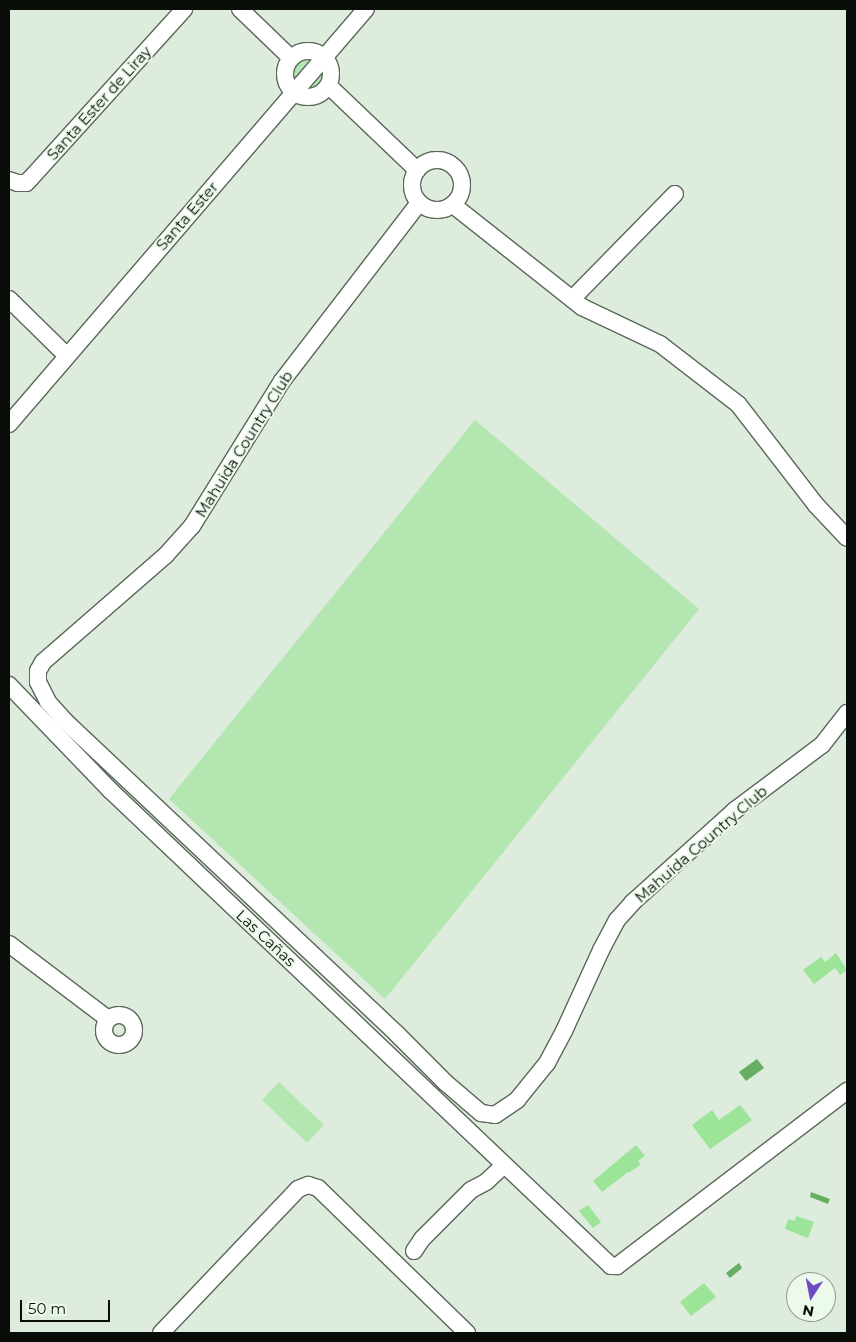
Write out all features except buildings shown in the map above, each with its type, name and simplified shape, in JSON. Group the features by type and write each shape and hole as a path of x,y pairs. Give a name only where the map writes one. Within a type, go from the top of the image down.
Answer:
{"street":[{"name":"Santa Ester de Liray","path":"9,180 26,183 184,9"},
{"path":"240,9 290,58"},
{"name":"Santa Ester","path":"9,424 366,9"},
{"path":"304,50 319,52 325,57 332,71 328,86 317,96 301,96 294,93 289,87 285,72 290,58 304,50"},
{"path":"328,86 417,170"},
{"path":"438,160 457,170 462,185 461,192 453,205 439,210 425,207 419,203 412,190 417,170 423,164 438,160"},
{"path":"572,299 675,194"},
{"name":"Mahuida Country Club","path":"419,203 282,381 192,526 166,555 43,662 37,677 40,688 48,702 64,721 397,1034 453,1090 481,1113 495,1115 517,1100 546,1063 564,1030 600,950 617,920 633,902 734,811 822,746 847,713"},
{"path":"453,205 582,307 660,344 738,404 816,504 847,538"},
{"path":"9,299 67,356"},
{"name":"Las Cañas","path":"9,685 110,790 504,1165 615,1267 847,1091"},
{"path":"9,944 108,1019"},
{"path":"398,1266 471,1190 486,1182 504,1165"},
{"path":"161,1333 298,1189 304,1186 318,1188 467,1333"}],"shaded area":[{"path":"308,55 322,60 327,74 322,88 308,93 294,88 289,74 294,60"},
{"path":"475,420 699,609 385,999 169,799"},
{"path":"757,1059 764,1068 746,1081 739,1072"},
{"path":"279,1082 324,1125 307,1143 262,1100"},
{"path":"811,1192 830,1199 828,1204 810,1197"},
{"path":"739,1263 742,1268 730,1278 726,1273"}]}
